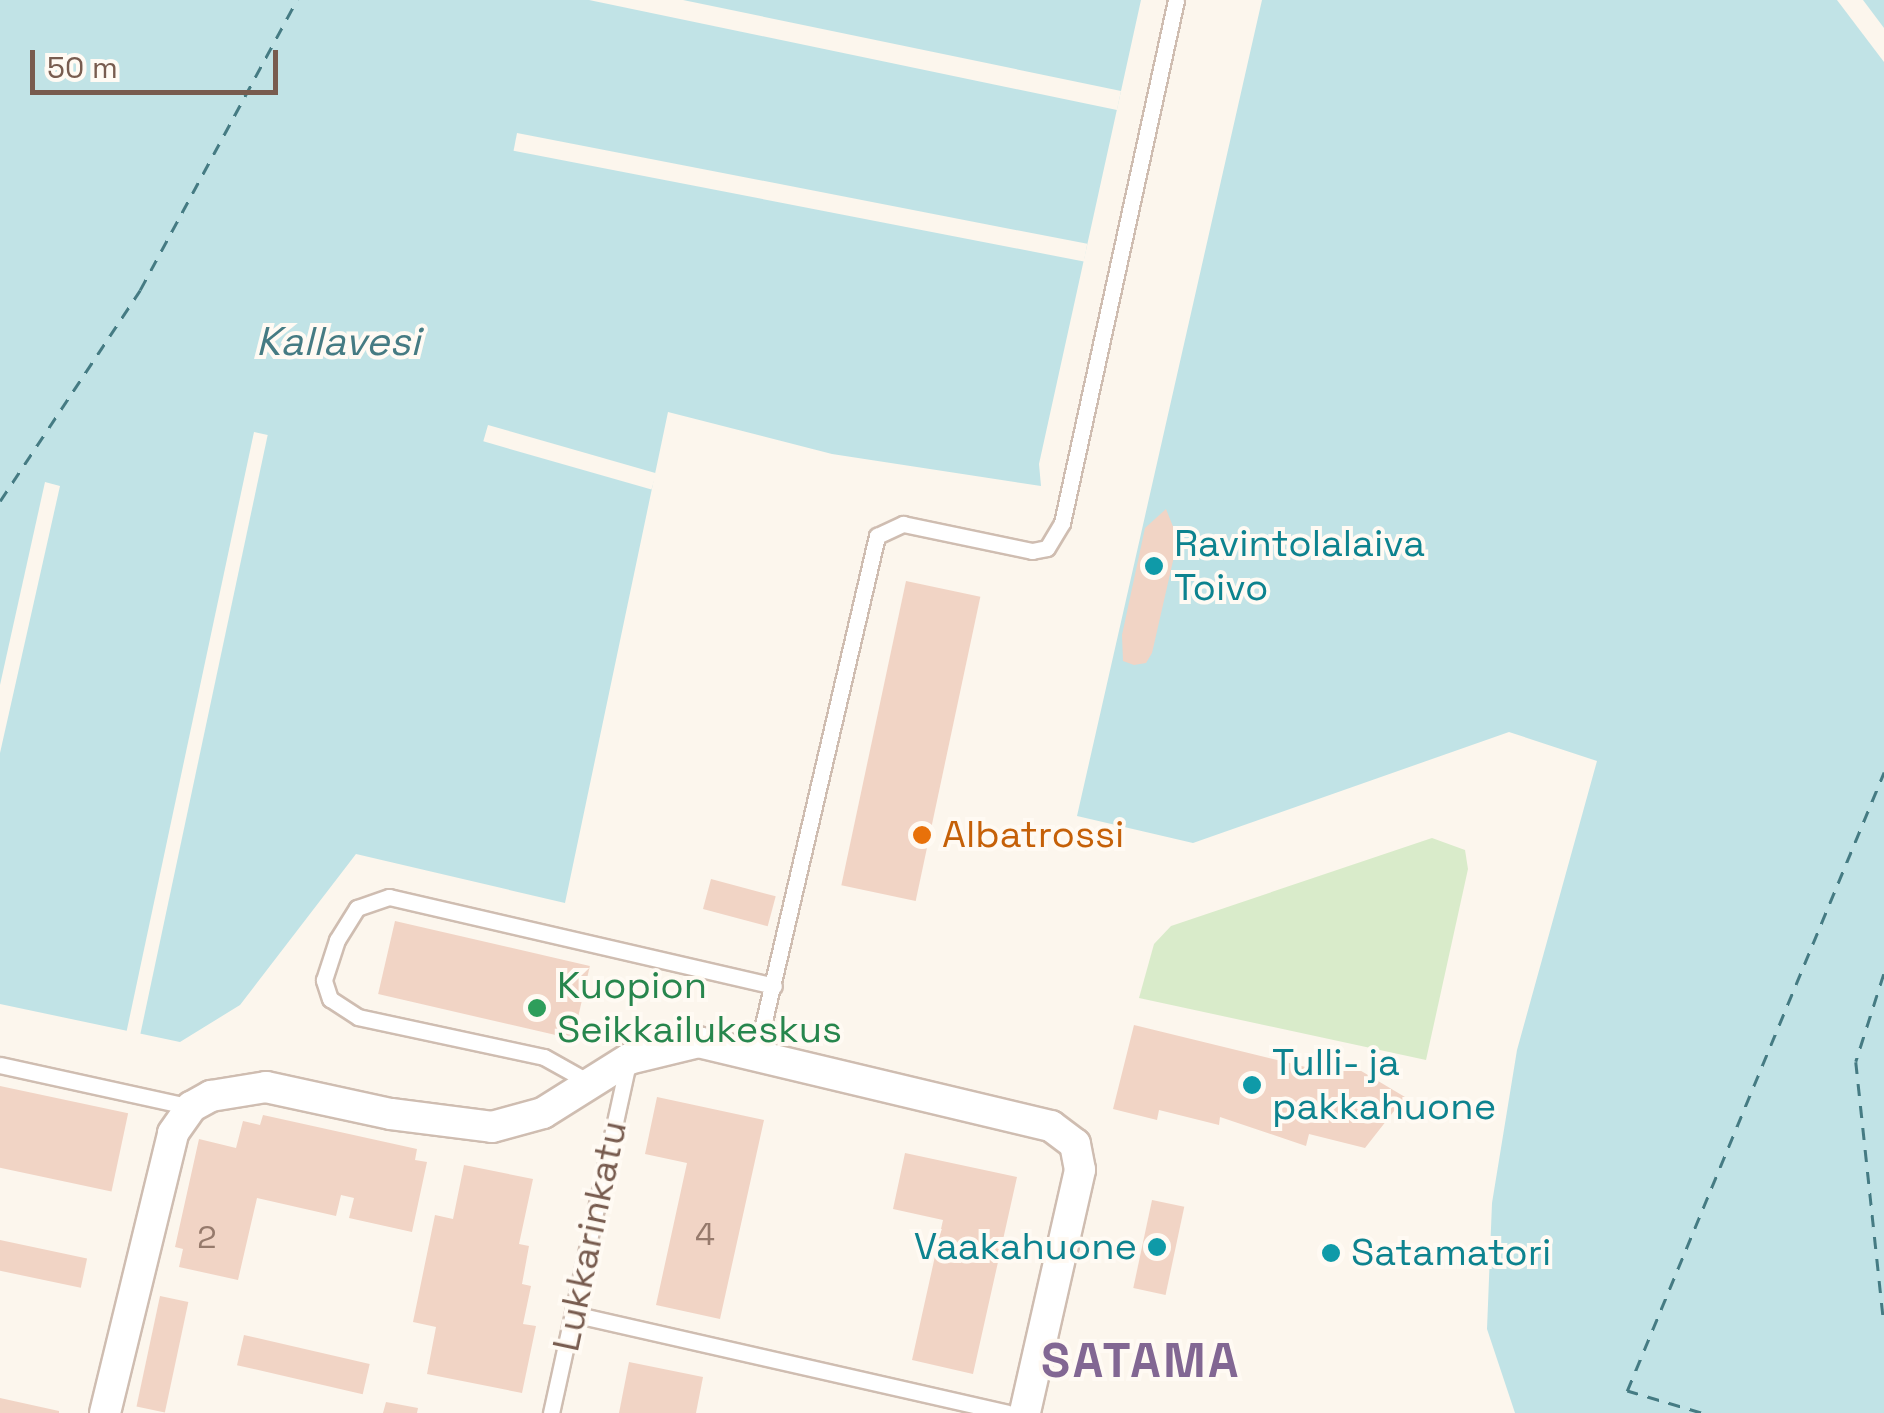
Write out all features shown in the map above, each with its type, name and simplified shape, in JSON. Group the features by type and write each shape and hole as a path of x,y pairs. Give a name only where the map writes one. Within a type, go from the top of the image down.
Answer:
{"street":[{"path":"105,1413 185,1112 211,1096 266,1087 392,1114 492,1127 542,1113 588,1080 629,1059 698,1042 1050,1126 1075,1144 1080,1170 1024,1413"}],"lane":[{"path":"756,1056 877,536 903,524 1032,551 1047,548 1058,532 1176,0"},
{"path":"588,1080 544,1058 358,1018 330,1000 324,980 337,940 357,908 389,898 774,986"},
{"name":"Lukkarinkatu","path":"551,1413 629,1059"},
{"path":"0,1064 185,1112"},
{"path":"574,1314 1007,1413"}],"green space":[{"path":"1432,838 1465,850 1468,869 1426,1060 1139,998 1154,944 1171,926"}],"water":[{"name":"Kallavesi","path":"0,0 1141,0 1039,464 1041,486 832,454 668,412 565,903 356,854 240,1005 180,1042 0,1004"},
{"path":"1262,0 1884,0 1884,1413 1515,1413 1487,1329 1492,1203 1517,1050 1597,761 1509,732 1193,843 1077,816"}],"pier":[{"path":"589,0 683,0 1121,91 1117,110"},
{"path":"1837,0 1863,0 1884,28 1884,62"},
{"path":"517,133 1087,244 1084,262 514,151"},
{"path":"488,425 656,473 652,490 483,441"},
{"path":"254,432 268,435 140,1035 127,1032"},
{"path":"45,482 60,486 0,753 0,685"}],"building":[{"name":"Ravintolalaiva Toivo","path":"1166,509 1178,539 1152,653 1146,663 1134,665 1123,661 1122,635 1145,528"},
{"path":"906,581 980,597 916,901 841,885"},
{"path":"711,879 776,896 768,926 703,909"},
{"path":"395,921 590,966 573,1039 378,994"},
{"name":"Tulli- ja pakkahuone","path":"1134,1025 1326,1072 1336,1056 1405,1097 1365,1148 1309,1134 1306,1146 1220,1117 1219,1125 1159,1110 1157,1120 1113,1109"},
{"path":"0,1086 128,1113 112,1191 0,1168"},
{"path":"657,1097 764,1120 720,1319 656,1305 687,1163 645,1154"},
{"path":"263,1115 417,1149 415,1160 427,1162 412,1232 349,1218 354,1198 341,1195 336,1216 257,1198 238,1280 179,1267 183,1249 175,1247 199,1139 236,1148 243,1121 260,1125"},
{"path":"905,1153 1017,1177 973,1374 912,1360 943,1220 893,1209"},
{"path":"464,1165 533,1179 519,1244 529,1246 522,1284 531,1286 523,1324 536,1326 522,1393 427,1374 436,1327 413,1322 435,1215 453,1219"},
{"name":"Vaakahuone","path":"1152,1200 1184,1207 1166,1295 1133,1288"},
{"path":"0,1240 87,1259 81,1288 0,1271"},
{"path":"160,1296 188,1302 165,1413 137,1407"},
{"path":"244,1335 370,1364 363,1394 237,1365"},
{"path":"629,1362 703,1377 696,1413 619,1413"},
{"path":"0,1398 59,1411 59,1413 0,1413"},
{"path":"386,1402 418,1408 417,1413 383,1413"}],"ferry route":[{"path":"0,501 140,290 297,0"},
{"path":"1701,1413 1627,1391 1884,772"},
{"path":"1884,974 1856,1062 1884,1325"}],"place":[{"name":"Ravintolalaiva Toivo","path":"1154,566"},
{"name":"Albatrossi","path":"922,835"},
{"name":"Kuopion Seikkailukeskus","path":"537,1008"},
{"name":"Tulli- ja pakkahuone","path":"1252,1085"},
{"name":"Vaakahuone","path":"1157,1247"},
{"name":"Satamatori","path":"1331,1253"}],"district":[{"name":"SATAMA","path":"1141,1361"}]}
